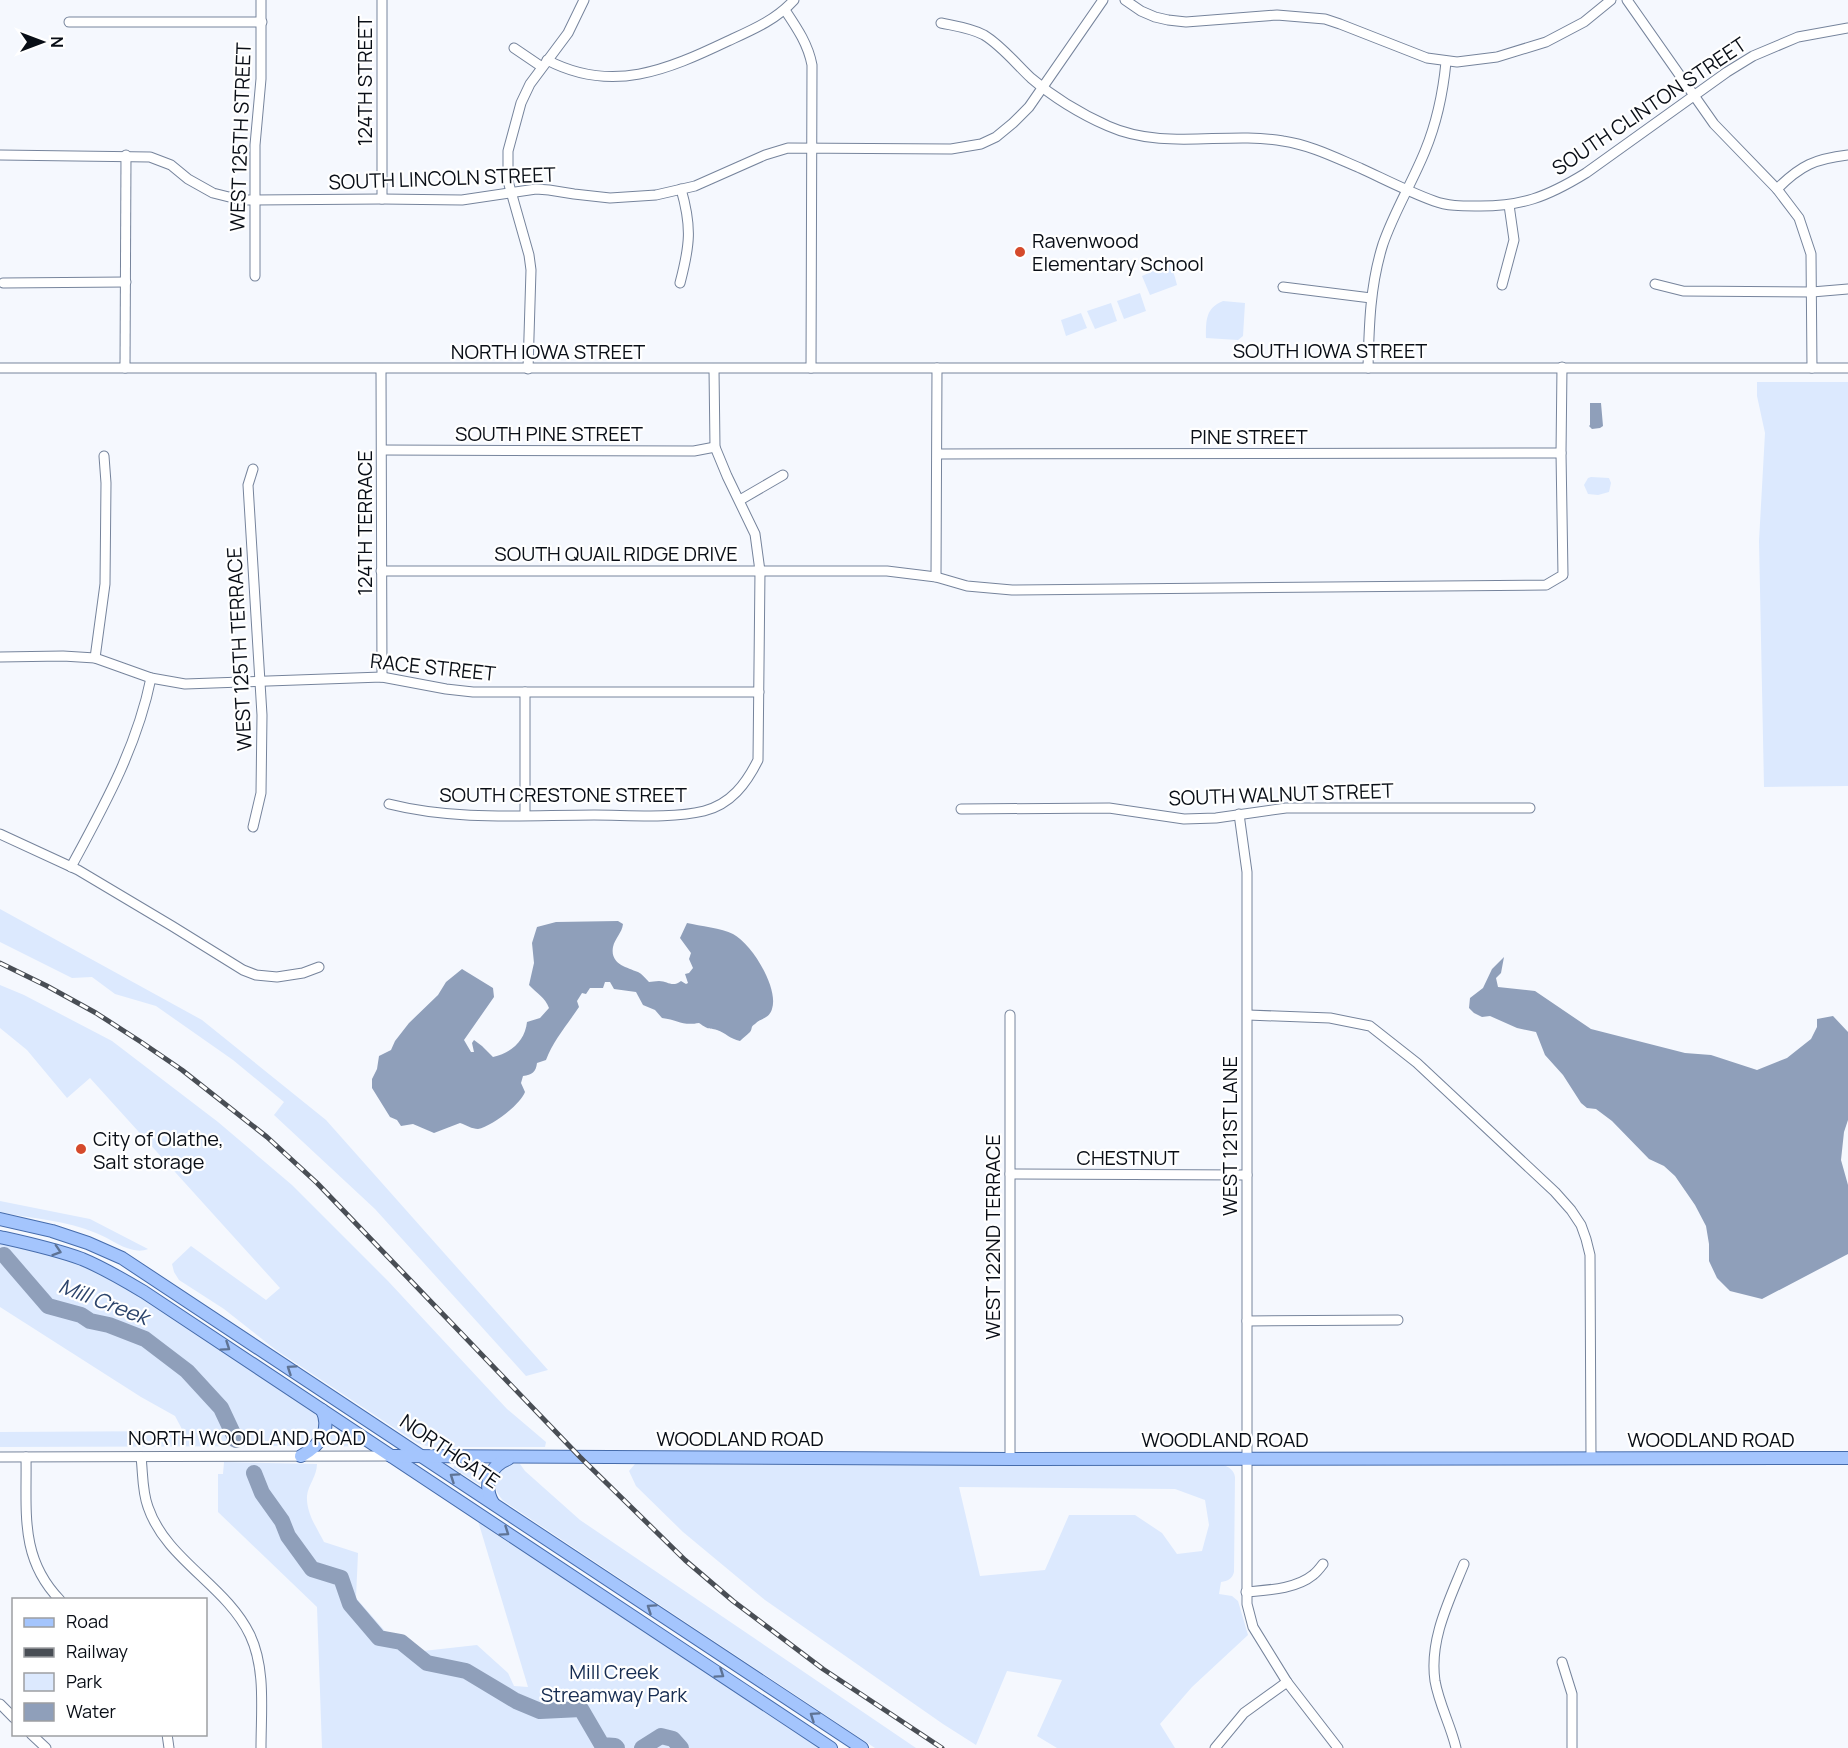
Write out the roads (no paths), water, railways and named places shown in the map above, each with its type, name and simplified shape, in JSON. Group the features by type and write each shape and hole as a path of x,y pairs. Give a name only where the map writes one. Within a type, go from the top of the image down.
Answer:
{"main road":[{"name":"NORTHGATE","path":"0,1219 52,1231 122,1258 862,1748"},
{"name":"NORTHGATE","path":"0,1237 50,1248 82,1259 114,1274 831,1748"},
{"path":"301,1456 318,1444 322,1438 326,1424 322,1410"},
{"name":"NORTH WOODLAND ROAD","path":"391,1456 603,1456"},
{"name":"WOODLAND ROAD","path":"603,1456 1010,1459 1848,1458"},
{"path":"494,1504 489,1496 488,1488 491,1474 499,1463 515,1457"}],"street":[{"name":"WEST 125TH STREET","path":"255,276 255,145 261,79 261,0"},
{"name":"124TH STREET","path":"382,0 382,198"},
{"path":"528,369 531,270 508,181 507,151 521,103 544,63 568,33 584,0"},
{"path":"514,48 544,63 592,76 624,76 653,72 697,56 763,24 794,0"},
{"name":"SOUTH LINCOLN STREET","path":"0,155 150,157 171,165 213,193 241,200 382,198 462,200 511,192 549,190 610,198 656,195 708,181 776,151 788,148 951,149 981,144 1013,123 1029,107 1103,0"},
{"path":"1125,0 1155,17 1186,22 1277,15 1325,20 1427,58 1446,62 1497,57 1546,42 1584,22 1611,0"},
{"path":"1627,0 1724,135 1777,189 1799,218 1811,254 1812,368"},
{"path":"784,10 800,32 810,54 812,83 811,368"},
{"path":"69,22 262,22"},
{"name":"SOUTH CLINTON STREET","path":"941,23 966,28 983,35 1007,53 1042,87 1094,120 1126,133 1171,140 1263,138 1283,141 1320,150 1436,202 1491,207 1533,199 1563,187 1753,56 1806,35 1848,28"},
{"path":"1368,368 1374,277 1383,243 1424,153 1438,113 1446,62"},
{"path":"125,368 126,155"},
{"path":"1777,189 1802,167 1816,161 1848,155"},
{"path":"680,283 687,257 689,236 687,211 681,189"},
{"path":"1502,285 1514,240 1509,205"},
{"path":"3,283 126,282"},
{"path":"1655,284 1683,291 1812,292 1848,289"},
{"path":"1283,286 1371,298"},
{"path":"1561,453 1562,367"},
{"name":"NORTH IOWA STREET","path":"0,368 811,368"},
{"name":"SOUTH IOWA STREET","path":"811,368 1848,368"},
{"path":"936,577 937,368"},
{"name":"124TH TERRACE","path":"381,369 382,677"},
{"path":"714,369 715,447 755,534 760,571 759,692"},
{"name":"SOUTH PINE STREET","path":"382,450 694,451 715,447"},
{"name":"PINE STREET","path":"938,454 1561,453"},
{"name":"SOUTH QUAIL RIDGE DRIVE","path":"381,571 852,570 936,577 968,586 1012,590 1546,585 1563,575 1561,453"},
{"path":"94,658 105,584 104,456"},
{"name":"WEST 125TH TERRACE","path":"253,469 248,485 262,715 261,793 253,827"},
{"path":"740,500 783,475"},
{"name":"RACE STREET","path":"0,657 94,658 151,678 185,684 382,677 473,692 759,692"},
{"path":"71,867 129,754 151,678"},
{"path":"525,692 525,815"},
{"name":"SOUTH CRESTONE STREET","path":"389,804 418,812 468,816 667,815 704,811 734,796 749,777 758,760 759,692"},
{"name":"SOUTH WALNUT STREET","path":"961,809 1109,808 1184,819 1286,808 1530,808"},
{"name":"WEST 121ST LANE","path":"1239,814 1247,872 1247,1604 1253,1627 1287,1682 1338,1748"},
{"path":"0,834 71,867 243,970 256,975 278,977 303,973 319,967"},
{"name":"WEST 122ND TERRACE","path":"1010,1015 1010,1459"},
{"path":"1248,1015 1330,1018 1371,1026 1417,1063 1555,1192 1571,1210 1586,1239 1590,1256 1591,1458"},
{"name":"CHESTNUT","path":"1010,1174 1247,1175"},
{"path":"1247,1321 1398,1320"},
{"name":"NORTH WOODLAND ROAD","path":"0,1457 391,1456"},
{"path":"26,1457 27,1527 30,1551 43,1579 59,1598"},
{"path":"141,1457 147,1505 162,1535 231,1607 250,1635 261,1674 261,1748"},
{"path":"1246,1592 1282,1588 1301,1582 1313,1576 1323,1564"},
{"path":"1456,1748 1436,1682 1435,1665 1439,1630 1464,1564"},
{"path":"1562,1662 1572,1694 1572,1748"},
{"path":"1215,1748 1244,1713 1287,1682"},
{"path":"0,1704 12,1716"},
{"path":"33,1736 46,1748"}],"water":[{"path":"1590,403 1601,403 1603,426 1600,428 1592,429 1589,426"},
{"path":"618,921 623,924 613,947 616,961 639,973 649,982 659,981 672,984 681,981 688,983 685,974 693,968 689,959 691,953 680,938 687,923 733,934 756,957 768,979 773,1000 771,1012 753,1025 750,1032 740,1041 699,1023 684,1023 662,1018 655,1010 643,1005 636,992 614,989 610,982 605,982 603,988 590,988 586,994 582,993 577,1001 579,1007 556,1040 546,1060 537,1063 535,1071 531,1074 523,1076 521,1083 525,1092 522,1097 497,1120 478,1129 460,1123 434,1133 413,1124 401,1126 397,1120 390,1117 372,1088 372,1079 377,1069 379,1056 391,1050 409,1023 438,995 446,982 462,969 493,988 494,997 464,1040 471,1052 474,1052 472,1043 474,1040 493,1057 506,1053 520,1040 527,1022 540,1018 549,1008 543,998 529,985 534,963 532,943 537,927 556,922"},
{"path":"1504,957 1501,973 1496,978 1498,987 1535,991 1591,1029 1685,1053 1711,1055 1757,1070 1787,1058 1811,1039 1817,1027 1817,1019 1833,1016 1848,1032 1848,1120 1844,1132 1841,1160 1848,1185 1848,1254 1762,1299 1730,1291 1717,1278 1709,1261 1706,1226 1675,1176 1664,1166 1649,1159 1612,1121 1596,1109 1587,1108 1581,1103 1563,1075 1545,1055 1536,1032 1517,1028 1490,1016 1482,1017 1469,1008 1470,998 1483,988 1492,969"}],"waterway":[{"name":"Mill Creek","path":"4,1255 48,1306 81,1315 90,1321 109,1325 145,1339 187,1371 221,1408 236,1440"},
{"name":"Mill Creek","path":"254,1473 262,1493 282,1521 288,1536 312,1569 341,1578 350,1604 379,1638 401,1642 427,1663 466,1671 516,1701 540,1711 581,1709 602,1745 617,1748"},
{"name":"Mill Creek","path":"642,1748 661,1736 673,1739 681,1748"}],"railway":[{"path":"0,963 96,1013 141,1042 182,1070 267,1137 317,1183 580,1457 685,1560 733,1601 823,1669 942,1748"}],"place":[{"name":"Ravenwood Elementary School","path":"1020,252"},
{"name":"City of Olathe, Salt storage","path":"81,1149"}],"park label":[{"name":"Mill Creek Streamway Park","path":"614,1682"}]}
